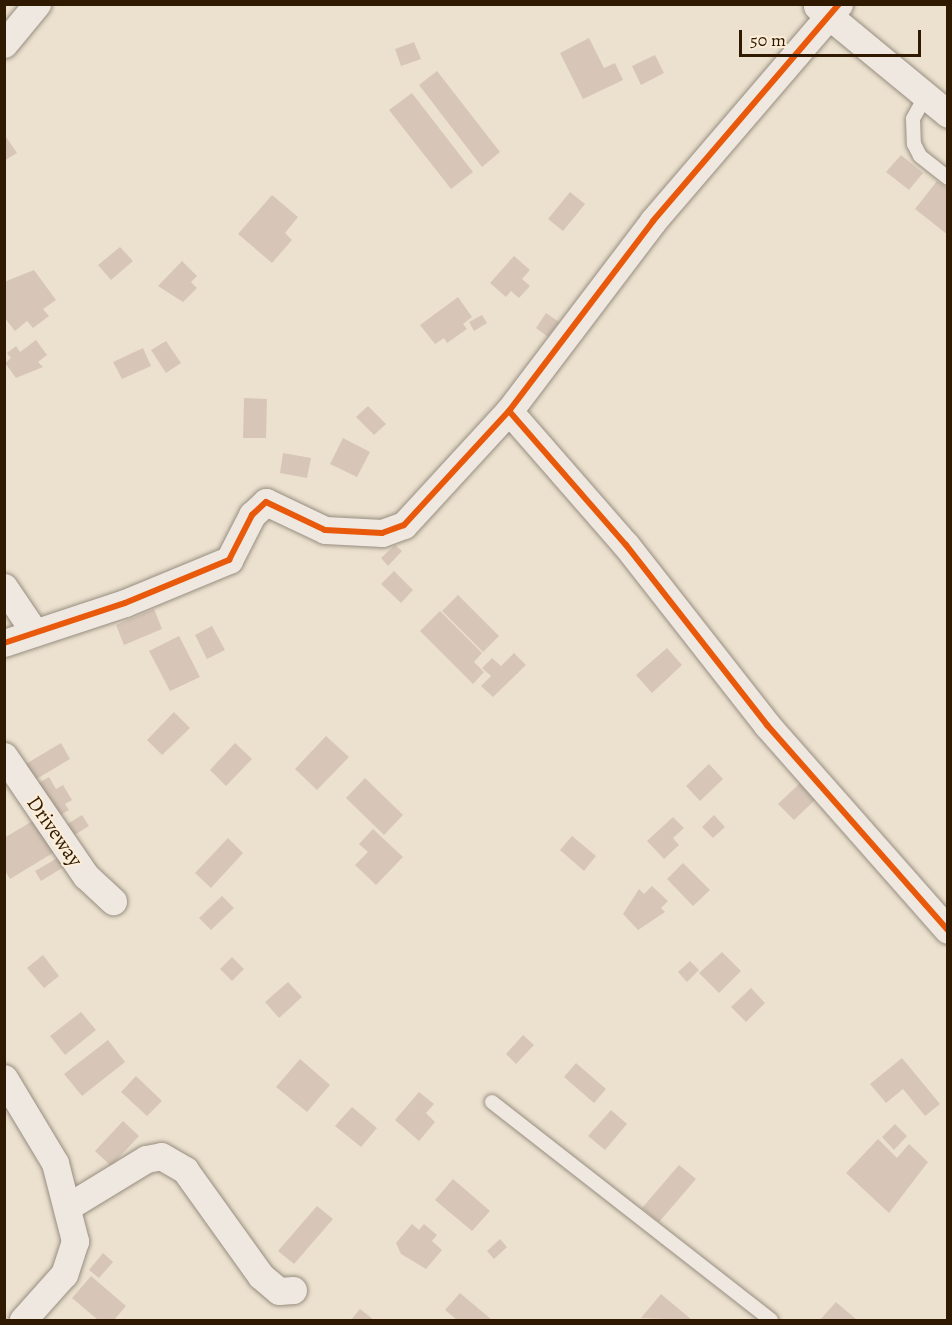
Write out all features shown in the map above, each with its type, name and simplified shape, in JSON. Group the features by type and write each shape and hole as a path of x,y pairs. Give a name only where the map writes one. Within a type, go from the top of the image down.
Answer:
{"street":[{"path":"4,44 37,4"},
{"path":"4,643 229,560 252,515 266,502 325,530 362,534 397,529 509,411 653,221 828,9 925,97 948,114"},
{"path":"509,411 633,554 780,741 948,930"},
{"path":"4,587 35,633"},
{"name":"Driveway","path":"4,756 86,876 113,901"},
{"path":"4,1078 55,1163 69,1206 75,1242 72,1261 23,1320"},
{"path":"69,1206 146,1159 161,1156 185,1170 261,1276 279,1291 293,1290"}],"lane":[{"path":"925,97 913,119 914,144 920,156 948,178"},
{"path":"492,1102 771,1320"}],"building":[{"path":"589,38 604,68 615,63 623,80 583,99 560,53"},
{"path":"414,42 421,59 401,66 395,49"},
{"path":"655,55 664,73 641,85 632,66"},
{"path":"437,71 500,152 482,167 419,85"},
{"path":"412,93 473,172 451,189 389,110"},
{"path":"4,134 17,153 4,161"},
{"path":"901,155 923,173 909,190 886,172"},
{"path":"937,181 948,189 948,235 915,209"},
{"path":"570,192 585,204 563,231 548,219"},
{"path":"272,195 298,217 285,233 292,240 272,263 238,234"},
{"path":"120,247 133,261 111,280 98,265"},
{"path":"514,256 530,270 522,279 530,286 519,298 511,291 506,297 490,283"},
{"path":"182,261 197,276 191,282 197,288 183,302 158,286"},
{"path":"34,270 56,300 43,309 49,316 33,328 27,321 15,331 4,317 4,282"},
{"path":"458,297 472,317 463,324 467,329 447,343 444,338 435,344 420,325"},
{"path":"546,313 559,322 548,337 536,328"},
{"path":"482,315 487,323 474,331 469,322"},
{"path":"36,340 47,355 38,362 43,367 16,378 5,363 11,358 7,353 16,346 20,352"},
{"path":"166,341 181,363 166,373 151,350"},
{"path":"143,348 151,366 122,379 113,362"},
{"path":"244,398 267,399 266,438 243,438"},
{"path":"368,406 386,424 374,435 356,417"},
{"path":"343,438 370,452 357,477 330,464"},
{"path":"283,453 311,458 307,478 280,473"},
{"path":"395,545 402,551 388,566 381,558"},
{"path":"394,571 413,590 401,603 381,584"},
{"path":"458,595 499,636 483,652 442,611"},
{"path":"154,609 162,629 124,645 116,625"},
{"path":"440,611 482,653 474,662 484,672 473,684 420,631"},
{"path":"212,626 225,650 207,659 195,635"},
{"path":"179,636 200,677 170,691 149,651"},
{"path":"667,648 682,665 652,693 636,675"},
{"path":"514,653 526,665 493,697 481,686 491,676 482,668 492,658 501,666"},
{"path":"174,712 190,728 162,755 147,740"},
{"path":"326,736 349,757 317,790 295,769"},
{"path":"61,743 70,759 33,781 24,765"},
{"path":"235,743 252,759 226,786 210,770"},
{"path":"709,764 723,779 700,801 686,786"},
{"path":"49,777 56,789 63,785 72,800 65,804 69,810 52,820 32,787"},
{"path":"365,778 403,815 384,835 346,798"},
{"path":"800,783 815,800 794,820 778,804"},
{"path":"46,813 66,845 10,879 4,869 4,838"},
{"path":"82,815 89,826 71,837 64,826"},
{"path":"714,815 725,827 713,838 702,827"},
{"path":"673,817 684,828 673,838 679,845 664,859 647,841"},
{"path":"373,829 403,857 376,885 355,865 368,852 359,844"},
{"path":"572,836 596,856 584,871 560,850"},
{"path":"228,838 243,853 211,888 195,873"},
{"path":"66,853 72,862 41,881 35,871"},
{"path":"683,863 710,890 693,906 667,879"},
{"path":"652,886 668,901 661,908 665,912 638,930 623,914 639,889 644,894"},
{"path":"222,896 234,908 211,930 199,918"},
{"path":"722,952 741,971 719,993 699,973"},
{"path":"43,955 59,976 44,988 27,968"},
{"path":"232,957 244,969 232,981 220,969"},
{"path":"690,961 699,970 687,982 678,972"},
{"path":"288,982 302,997 279,1018 265,1002"},
{"path":"751,988 765,1003 746,1022 731,1007"},
{"path":"81,1012 96,1030 65,1055 50,1036"},
{"path":"523,1035 534,1045 516,1064 506,1054"},
{"path":"108,1040 125,1062 82,1096 64,1074"},
{"path":"902,1058 940,1104 925,1116 903,1089 886,1103 870,1084"},
{"path":"300,1059 330,1085 307,1112 276,1087"},
{"path":"576,1063 606,1089 594,1103 564,1077"},
{"path":"136,1076 162,1101 147,1116 121,1092"},
{"path":"419,1092 434,1104 426,1113 435,1122 419,1141 395,1120"},
{"path":"352,1107 377,1128 361,1147 335,1126"},
{"path":"611,1110 627,1124 605,1150 588,1136"},
{"path":"123,1121 139,1136 111,1166 95,1151"},
{"path":"895,1124 907,1136 894,1150 882,1137"},
{"path":"878,1139 897,1158 909,1144 928,1162 889,1213 846,1173"},
{"path":"679,1165 696,1179 659,1222 642,1208"},
{"path":"453,1179 490,1211 472,1231 435,1200"},
{"path":"317,1206 333,1219 294,1264 278,1251"},
{"path":"412,1224 419,1230 424,1224 437,1235 432,1241 442,1250 426,1269 401,1254 396,1243"},
{"path":"500,1239 507,1247 494,1259 487,1251"},
{"path":"103,1253 113,1262 99,1278 89,1270"},
{"path":"91,1276 126,1306 114,1320 98,1320 72,1298"},
{"path":"460,1293 492,1320 457,1320 445,1310"},
{"path":"661,1294 692,1320 641,1318"},
{"path":"836,1302 857,1320 820,1320"},
{"path":"360,1309 374,1320 351,1320"}],"cycle path":[{"path":"4,643 125,603 229,560 252,515 266,502 325,530 382,533 404,525 509,411 653,221 839,4"},
{"path":"509,411 626,545 767,725 948,930"}]}
